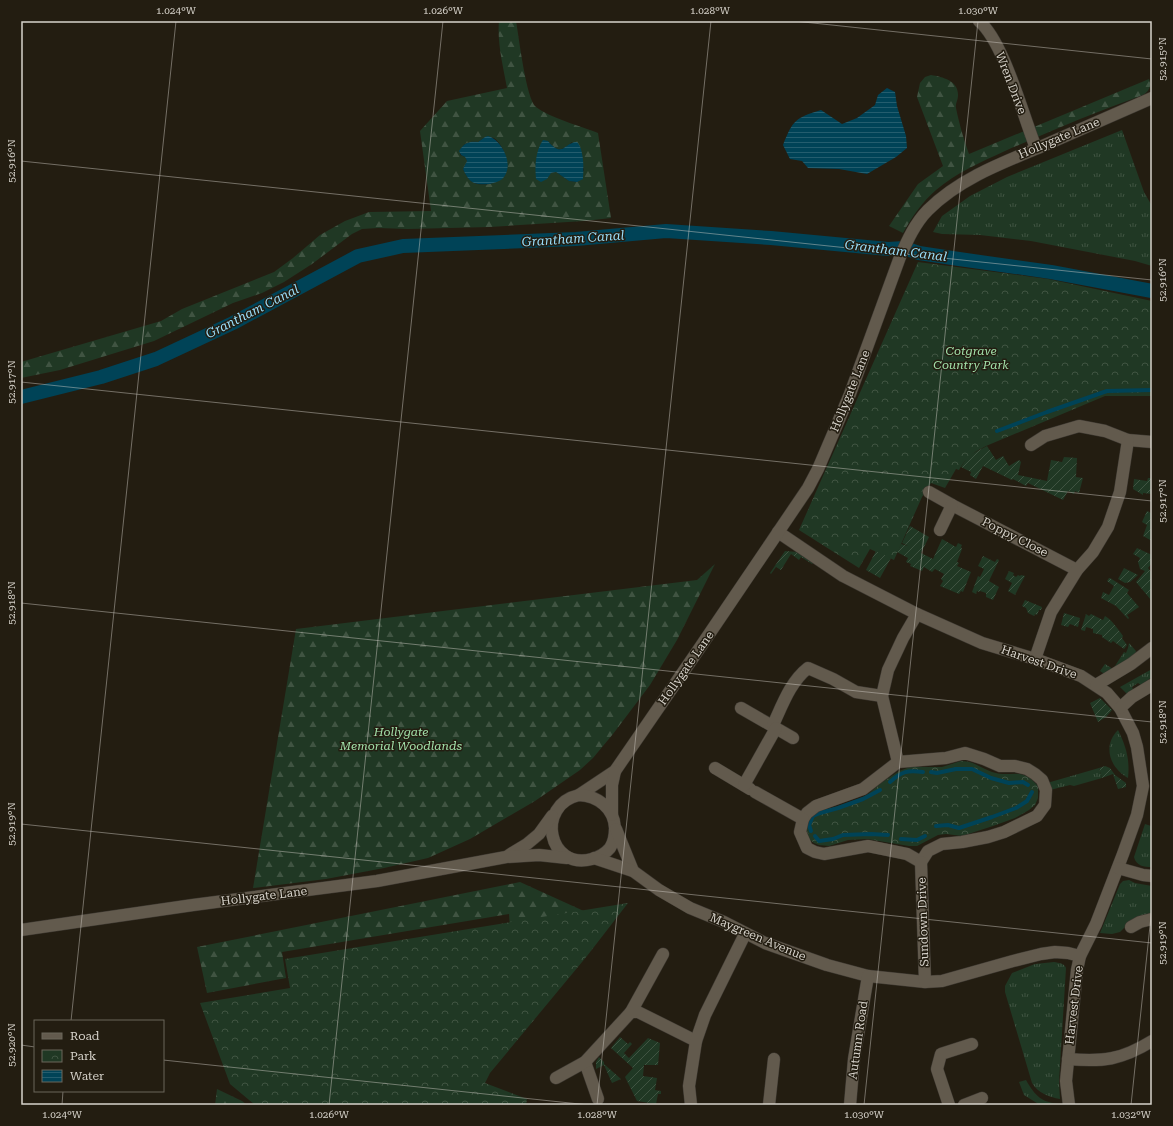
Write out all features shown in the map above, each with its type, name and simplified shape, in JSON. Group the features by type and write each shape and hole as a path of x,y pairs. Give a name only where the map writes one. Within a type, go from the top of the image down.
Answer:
{"street":[{"name":"Wren Drive","path":"979,21 989,32 999,50 1036,148"},
{"name":"Hollygate Lane","path":"579,795 614,771 808,488 850,394 900,257 908,239 926,212 956,187 994,166 1152,98"},
{"path":"1031,445 1045,436 1079,426 1105,431 1128,440 1152,442"},
{"path":"1035,659 1052,612 1077,570 1093,552 1108,527 1120,492 1128,440"},
{"name":"Poppy Close","path":"929,492 1077,570"},
{"path":"940,530 952,505"},
{"name":"Harvest Drive","path":"778,532 843,576 917,614 982,643 1035,659 1081,676 1107,693 1120,708 1133,733 1148,785 1096,924 1080,956 1077,970 1066,1081 1070,1105"},
{"path":"898,762 882,696 888,670 917,614"},
{"path":"1096,685 1131,664 1152,648"},
{"path":"750,789 787,694 801,673 808,668 833,679 856,692 882,696"},
{"path":"1120,708 1132,697 1152,685"},
{"path":"742,708 793,738"},
{"path":"965,753 1000,766 1015,766 1027,769 1042,780 1046,790 1045,805 1037,816 1004,832 988,837 942,844 928,852 921,862 907,854 868,846 824,854 807,848 800,832 802,819 807,813 816,806 863,789 898,762 946,758 965,753"},
{"path":"715,768 802,819"},
{"name":"Hollygate Lane","path":"614,771 612,785 614,820"},
{"path":"614,820 615,834 612,845 604,854 594,858 582,861 567,858 560,851 552,836 552,821 554,814 564,800 579,795 590,796 598,799 608,807 614,820 633,871"},
{"name":"Hollygate Lane","path":"506,857 527,844 539,834 554,814"},
{"name":"Hollygate Lane","path":"21,930 193,905 377,881 506,857 540,855 567,858"},
{"name":"Maygreen Avenue","path":"594,858 633,871 659,890 690,908 724,922 745,934 791,953 868,976 925,982 942,980 1013,961 1055,952 1080,956"},
{"name":"Sundown Drive","path":"921,862 925,982"},
{"path":"1118,868 1152,876"},
{"path":"1131,927 1140,922 1152,919"},
{"path":"691,1105 689,1086 696,1041 705,1015 745,934"},
{"path":"556,1078 585,1062 632,1012 663,954"},
{"name":"Autumn Road","path":"850,1105 854,1059 868,976"},
{"path":"632,1012 638,1012 696,1041"},
{"path":"1068,1059 1089,1061 1112,1059 1138,1049 1152,1041"},
{"path":"949,1105 937,1069 941,1054 972,1044"},
{"path":"769,1105 774,1059"},
{"path":"585,1062 598,1098"},
{"path":"964,1105 982,1098"}],"green space":[{"path":"499,21 516,21 526,80 532,102 536,107 541,111 557,118 598,133 611,218 490,227 362,229 352,234 312,264 284,282 262,293 233,303 154,341 60,370 21,378 21,362 161,321 182,309 274,272 320,235 345,221 369,212 431,211 420,131 447,101 507,88 501,54","holes":["485,137 494,138 503,149 507,160 507,170 503,178 491,184 482,185 470,181 467,177 463,169 467,161 465,157 460,155 460,151 467,143 478,142","548,141 557,149 562,149 572,142 582,162 584,170 577,182 569,181 556,172 551,173"]},
{"path":"931,75 953,83 958,91 956,108 969,154 1149,79 1150,86 1147,92 1143,95 1039,136 987,159 960,173 936,190 926,200 903,233 889,226 918,184 943,166 917,97 920,83 925,77"},
{"path":"1122,130 1144,192 1152,206 1152,266 1135,261 1031,241 980,235 942,234 933,232 942,216 970,196 1007,177"},
{"name":"Cotgrave Country Park","path":"918,262 1048,279 1152,301 1152,396 1105,396 977,451 968,458 959,470 956,469 945,488 931,483 922,497 894,560 870,549 859,568 799,530"},
{"path":"987,446 996,460 1003,456 1009,466 1019,460 1021,462 1018,475 1047,481 1051,460 1062,462 1064,457 1077,458 1076,477 1083,478 1079,493 1075,491 1074,494 1068,491 1063,500 1028,483 1026,486 983,466 976,479 970,475 971,472 961,467 968,456"},
{"path":"1148,478 1152,478 1152,494 1143,493 1143,495 1133,489 1134,479 1147,481"},
{"path":"1147,511 1151,513 1152,511 1152,541 1143,536 1147,525 1142,522"},
{"path":"910,526 929,537 921,553 933,559 942,539 956,547 958,543 962,545 957,562 959,563 957,566 971,572 963,592 961,591 959,594 940,586 943,581 941,579 944,574 935,569 932,572 924,567 922,571 910,566 911,564 906,562 908,558 897,552 901,544 908,546 902,543"},
{"path":"1137,548 1152,555 1152,563 1148,568 1152,573 1151,600 1136,582 1145,571 1140,569 1138,562 1140,558 1133,554"},
{"path":"785,551 798,552 813,563 812,564 801,557 799,560 791,554 781,570 776,567 771,574 770,573"},
{"path":"876,551 891,558 880,578 866,570"},
{"path":"983,556 995,562 997,559 999,560 989,581 999,587 993,600 986,597 986,593 977,591 976,594 972,592 978,576 980,577 984,569 978,566"},
{"name":"Hollygate Memorial Woodlands","path":"715,564 677,640 650,685 613,734 593,758 580,770 535,801 470,839 428,858 326,879 253,888 296,629 697,580"},
{"path":"1124,568 1138,575 1130,582 1125,583 1118,579"},
{"path":"1009,571 1014,573 1013,575 1016,577 1018,575 1025,576 1015,595 1008,591 1012,583 1005,579"},
{"path":"1109,578 1129,590 1127,593 1139,607 1127,615 1129,618 1128,619 1116,606 1101,598 1103,592 1109,595 1114,586 1107,581"},
{"path":"1025,600 1042,607 1037,615 1035,614 1034,616 1028,613 1026,608 1022,606"},
{"path":"1064,613 1080,618 1078,627 1070,624 1068,627 1061,625"},
{"path":"1086,614 1089,616 1091,614 1103,620 1105,616 1110,620 1123,636 1122,638 1127,645 1124,649 1113,641 1111,643 1102,637 1102,635 1093,633 1093,629 1086,627 1085,631 1081,630"},
{"path":"1129,643 1136,651 1134,656 1106,675 1100,671 1105,664 1113,669 1124,652 1126,653"},
{"path":"1152,669 1152,677 1141,685 1138,683 1132,687 1134,691 1128,695 1120,687"},
{"path":"1100,698 1112,710 1106,717 1098,722 1090,703"},
{"path":"1118,730 1127,753 1128,778 1117,769 1110,756 1110,743"},
{"path":"961,761 971,762 996,773 1019,774 1028,777 1038,786 1038,798 1035,805 1015,818 993,826 962,836 946,834 938,835 917,846 867,839 848,840 829,846 819,845 809,839 806,828 810,817 820,810 833,808 859,799 867,795 899,771 910,767 942,767"},
{"path":"1105,766 1110,768 1115,775 1126,783 1126,787 1118,789 1113,774 1102,778 1099,768"},
{"path":"1099,768 1102,778 1074,786 1070,785 1050,790 1047,783"},
{"path":"1145,824 1151,826 1152,867 1138,864 1134,857"},
{"path":"1129,880 1135,883 1152,886 1152,914 1127,925 1120,932 1112,934 1100,933 1120,884 1123,881"},
{"path":"520,882 608,922 514,987 509,914 282,952 286,978 207,993 197,947"},
{"path":"628,903 587,956 490,1073 485,1083 527,1099 526,1105 255,1105 230,1084 200,1003 290,988 285,959"},
{"path":"1054,962 1063,964 1066,968 1059,1082 1060,1099 1044,1094 1032,1083 1005,992 1005,986 1012,973 1035,964"},
{"path":"620,1037 628,1044 630,1042 632,1044 624,1053 629,1058 648,1038 660,1043 658,1065 644,1065 643,1076 657,1078 655,1090 661,1091 661,1094 658,1094 656,1104 637,1101 625,1077 633,1068 611,1048"},
{"path":"599,1057 604,1064 621,1079 612,1083 604,1065 596,1069 596,1062"},
{"path":"1026,1080 1040,1098 1061,1105 1040,1105 1024,1095 1019,1082"},
{"path":"217,1089 242,1101 247,1105 215,1105"}],"water":[{"path":"887,88 895,92 897,106 906,136 907,148 896,157 867,174 839,169 808,168 802,161 790,159 783,145 793,125 800,118 821,110 842,124 857,118 875,105 878,95"},
{"path":"488,136 493,138 502,147 507,159 507,172 502,179 498,181 490,184 477,184 470,181 467,177 463,169 467,161 459,151 467,143 478,142"},
{"path":"543,140 548,141 557,149 577,142 582,154 583,179 577,182 569,181 556,172 551,173 547,179 541,182 536,179 537,154"},
{"path":"577,234 578,244 524,248 523,237"}],"waterway":[{"name":"Grantham Canal","path":"21,397 101,377 156,359 233,323 358,256 403,246 576,239 666,231 771,238 888,249 904,248 919,253 1051,272 1152,291"},
{"path":"997,431 1107,391 1152,390"},
{"path":"931,772 937,773 956,769 972,769 991,778 1009,783 1023,782 1028,785"},
{"path":"890,782 905,772 923,772"},
{"path":"811,831 809,825 813,816 863,799 880,790"},
{"path":"936,826 948,825 959,828 992,817 1016,808 1027,801 1032,792"},
{"path":"815,836 819,841 833,839 843,835 888,835"},
{"path":"901,839 917,840 925,836"}]}
